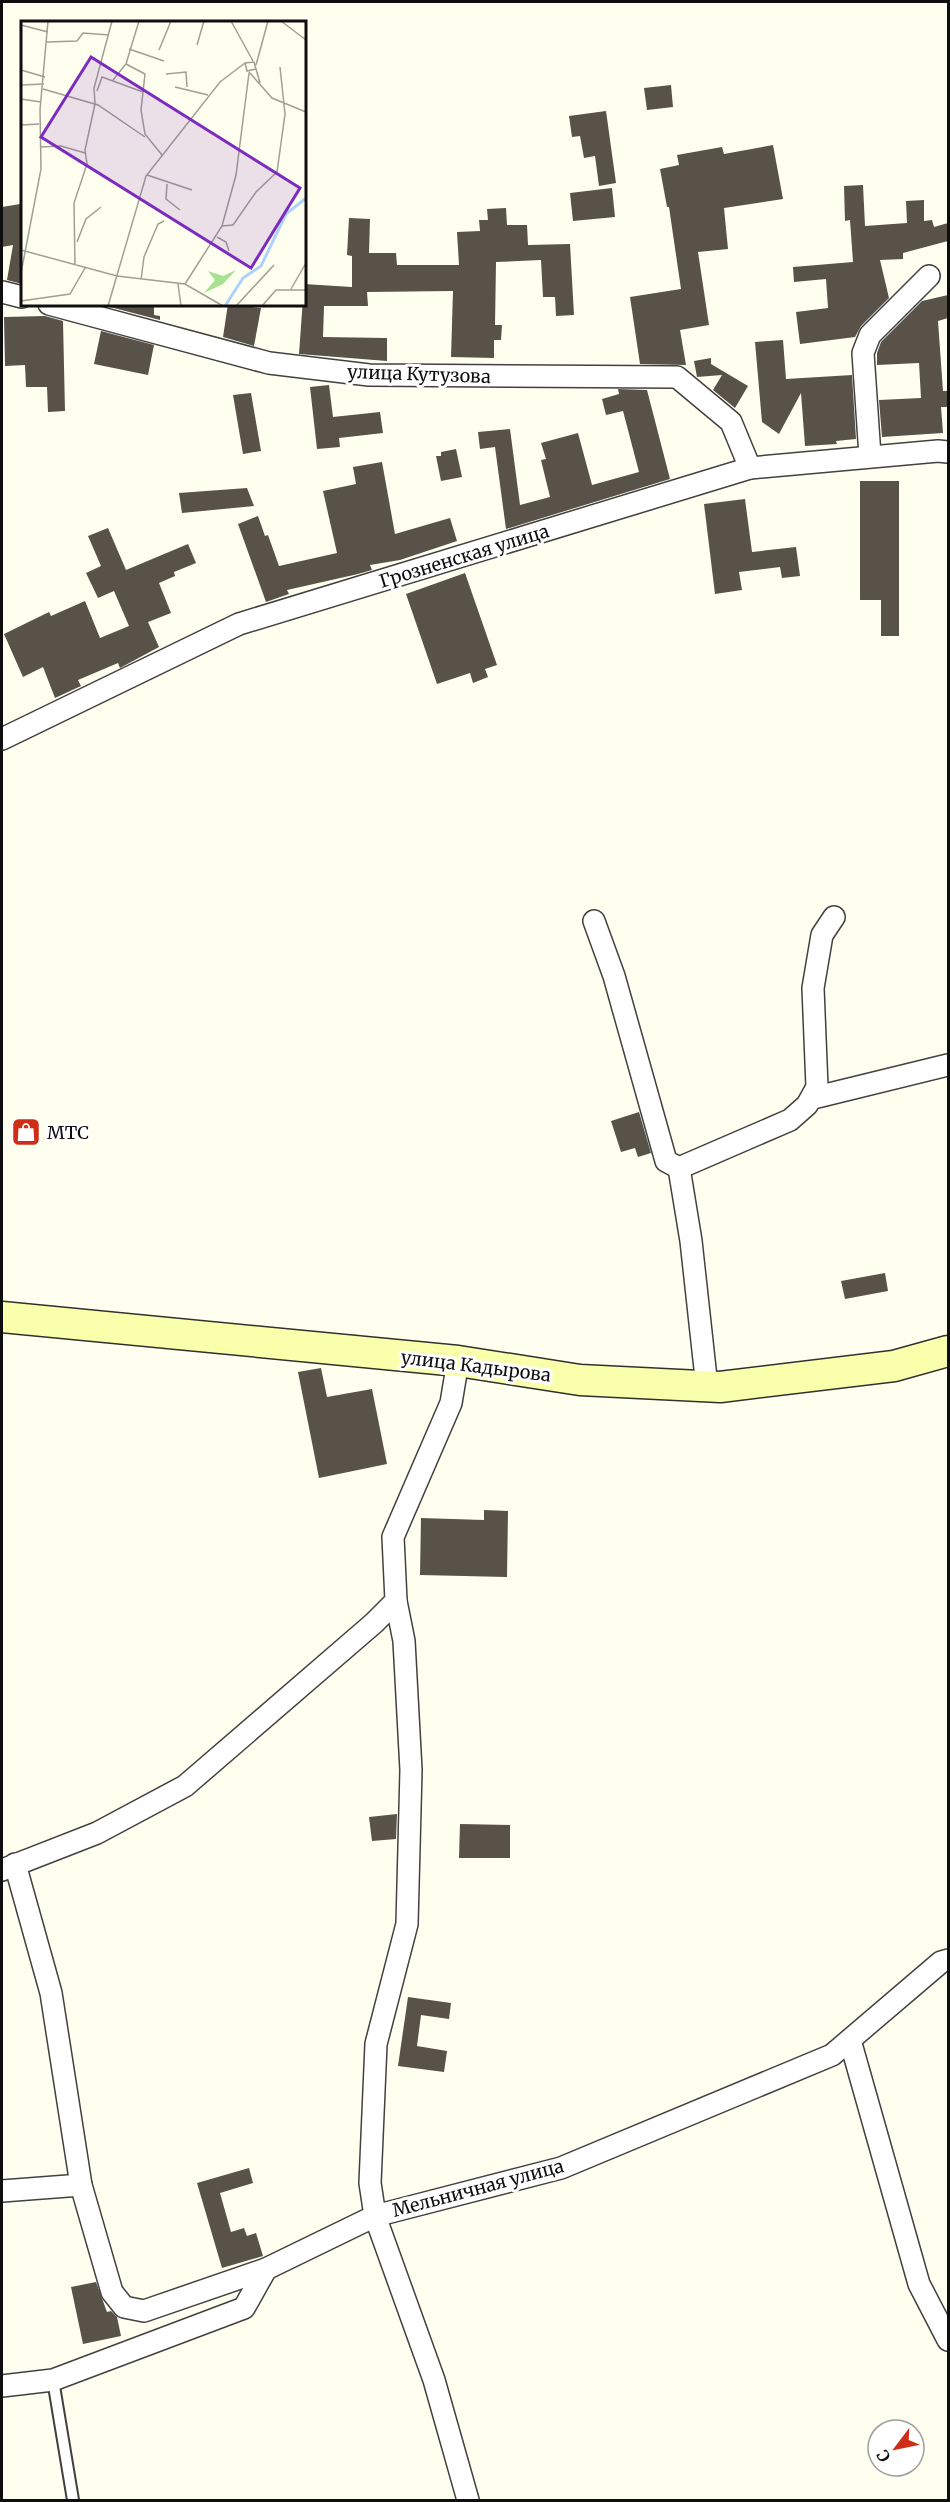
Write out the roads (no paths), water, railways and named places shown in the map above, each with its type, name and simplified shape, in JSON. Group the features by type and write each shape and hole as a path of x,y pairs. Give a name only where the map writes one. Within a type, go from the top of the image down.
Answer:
{"street":[{"path":"870,456 863,353 870,335 930,276"},
{"path":"2,292 21,297"},
{"name":"улица Кутузова","path":"56,306 269,363 369,375 676,377 731,422 750,468"},
{"name":"Грозненская улица","path":"2,739 239,624 750,468 870,456 948,452"},
{"path":"680,1168 790,1120 813,1098 817,1087 813,988 822,935 834,917"},
{"path":"594,921 614,976 666,1161 680,1168"},
{"path":"813,1098 948,1065"},
{"path":"680,1168 691,1241 707,1387"},
{"name":"улица Кадырова","path":"2,1317 458,1361 580,1380 707,1387 894,1366 948,1351"},
{"path":"458,1361 451,1403 393,1537 396,1601 404,1641 411,1770 407,1924 376,2044 370,2183 375,2216 434,2380 468,2500"},
{"path":"8,1867 97,1833 185,1786 374,1623 396,1601"},
{"name":"Мельничная улица","path":"8,1867 51,1993 81,2185 112,2292 124,2307 144,2311 266,2269 375,2216 561,2168 832,2055 941,1962 948,1960"},
{"path":"850,2040 919,2284 948,2340"},
{"path":"2,2191 81,2185"},
{"path":"2,2386 53,2380 244,2308 266,2269"}],"lane":[{"path":"53,2380 73,2500"}],"place":[{"name":"МТС","path":"26,1132"}]}
